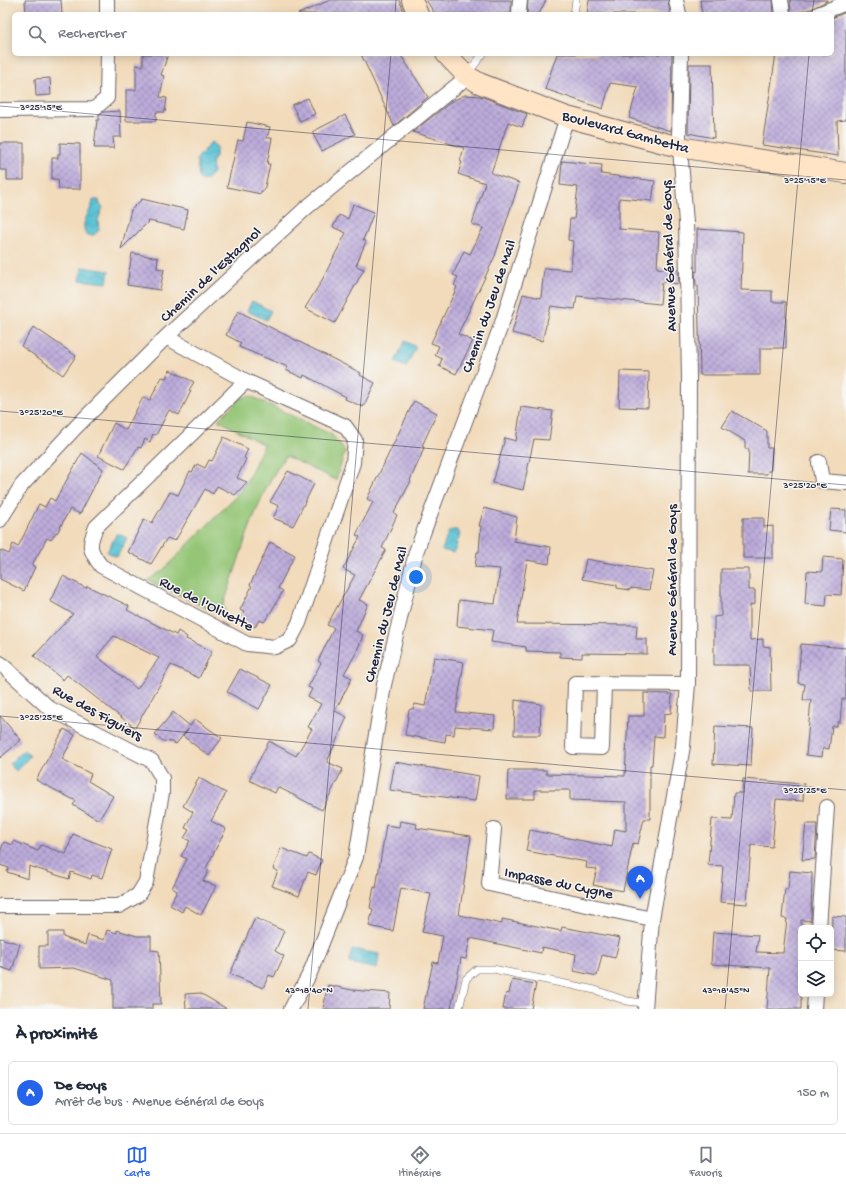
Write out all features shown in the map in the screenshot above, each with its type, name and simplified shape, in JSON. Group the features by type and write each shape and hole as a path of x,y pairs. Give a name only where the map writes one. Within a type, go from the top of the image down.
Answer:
{"street":[{"path":"107,0 107,12"},
{"path":"412,0 417,12"},
{"path":"676,0 679,12"},
{"path":"781,0 783,12"},
{"path":"823,12 846,3"},
{"path":"0,110 94,109 107,98 108,56"},
{"name":"Boulevard Gambetta","path":"448,56 466,75 567,117 680,147 846,173"},
{"name":"Avenue Général de Goys","path":"645,1006 652,919 683,746 688,684 688,362 686,223 680,147 681,56"},
{"name":"Chemin de l'Estagnol","path":"0,520 22,485 76,427 166,337 306,208 461,82 466,75"},
{"name":"Chemin du Jeu de Mail","path":"291,1009 310,973 356,857 384,685 416,552 502,323 567,117"},
{"name":"Rue de l'Olivette","path":"166,337 246,381 345,426 355,440 353,462 299,623 290,640 275,646 247,644 101,566 91,552 90,541 96,527 246,381"},
{"path":"820,462 822,481 846,483"},
{"name":"Rue des Figuiers","path":"0,663 49,708 152,761 162,778 162,793 146,882 138,895 119,906 0,906"},
{"path":"604,684 602,748 573,747 575,683 688,684"},
{"path":"819,925 827,807"},
{"name":"Impasse du Cygne","path":"494,829 489,884 652,919"},
{"path":"814,1009 815,997"}],"lane":[{"path":"574,12 576,0"},
{"path":"466,75 481,56"},
{"path":"459,1009 466,979 477,969 493,970 595,990 645,1006"}],"green space":[{"path":"251,396 332,435 345,451 336,480 286,456 266,488 250,528 223,606 227,618 148,580 162,571 242,490 264,445 218,420 241,398"}],"water":[{"path":"211,142 216,146 216,156 212,161 213,172 208,179 203,181 199,179 197,159"},
{"path":"93,200 99,200 100,205 103,207 98,220 99,230 95,234 90,235 86,234 84,225"},
{"path":"82,267 109,271 107,283 80,280"},
{"path":"252,301 271,311 266,320 247,311"},
{"path":"405,341 416,347 406,367 395,362"},
{"path":"457,530 460,534 454,553 442,550 449,531"},
{"path":"117,533 127,538 117,557 107,552"},
{"path":"24,750 30,756 16,771 9,764"},
{"path":"352,949 379,954 377,969 349,963"}],"building":[{"path":"25,0 61,0 62,12 26,12"},
{"path":"330,0 399,0 404,12 303,12"},
{"path":"426,0 511,0 511,12 434,12"},
{"path":"528,0 546,0 540,12 527,12"},
{"path":"589,0 668,0 670,12 587,12"},
{"path":"700,0 773,0 774,12 702,12"},
{"path":"790,0 827,0 811,9 791,12"},
{"path":"846,12 846,120 837,121 838,156 762,145 776,56 834,56 834,17"},
{"path":"143,56 167,56 161,75 164,76 160,97 167,98 165,112 156,112 156,121 126,121 126,90 136,90 136,65 143,66"},
{"path":"362,56 401,56 428,97 394,126"},
{"path":"556,56 672,56 671,131 629,118 638,87 610,83 603,109 545,89"},
{"path":"689,64 712,64 714,138 688,133"},
{"path":"50,78 51,95 36,96 35,79"},
{"path":"465,95 480,96 527,114 522,127 508,122 491,173 519,183 495,256 458,334 473,341 456,374 439,366 442,359 435,355 439,346 431,343 457,287 454,285 458,277 453,275 464,251 470,254 483,228 472,224 485,183 458,174 464,148 413,132 452,101"},
{"path":"308,98 315,114 300,121 292,105"},
{"path":"120,111 121,137 113,137 114,148 94,148 97,120 99,120 99,115 104,112"},
{"path":"345,115 355,134 322,151 312,132"},
{"path":"247,122 270,127 267,138 272,138 267,164 270,164 264,191 261,191 261,194 227,187 238,140 243,141"},
{"path":"0,143 24,143 24,180 7,180 7,170 0,170"},
{"path":"60,143 80,144 80,189 59,189 58,179 52,179 52,158 58,158 58,154 60,154"},
{"path":"562,161 602,165 601,174 655,181 652,201 619,198 619,229 659,232 657,268 678,270 679,284 662,282 660,304 577,296 575,309 551,306 542,341 512,333 523,294 541,298 544,268 571,270 573,241 568,240 570,219 574,219 578,187 560,185"},
{"path":"142,199 188,210 184,229 149,221 121,249 131,210"},
{"path":"353,204 374,212 363,240 366,241 356,266 364,269 335,323 305,308 321,282 346,233 333,227 339,215 348,219"},
{"path":"697,229 743,232 741,290 772,291 772,302 786,302 786,348 760,348 760,375 700,375 698,286 696,286 695,271 697,272"},
{"path":"132,253 158,258 157,268 164,269 160,290 127,285"},
{"path":"238,311 361,373 360,375 375,383 363,407 345,399 346,397 304,375 303,378 286,370 288,367 239,347 241,343 226,335"},
{"path":"34,327 76,356 63,375 21,346"},
{"path":"170,370 194,382 189,390 191,391 179,415 169,410 156,435 153,434 150,442 145,439 141,448 138,447 124,469 98,456 114,423 126,430 143,397 150,400 162,377 166,378"},
{"path":"620,371 649,372 648,408 619,407"},
{"path":"414,401 437,413 422,446 424,447 410,480 411,481 394,513 397,515 382,548 386,550 359,600 368,604 356,631 363,635 357,651 344,674 352,678 335,711 347,717 327,762 343,769 322,810 278,787 275,793 249,780 269,741 296,756 312,729 308,727 321,704 308,697 312,689 308,687 321,663 318,661 334,628 327,625 355,575 343,569 360,537 356,535 373,502 367,499"},
{"path":"521,407 553,411 549,440 534,439 523,490 493,483 505,438 516,441"},
{"path":"732,411 767,431 767,448 772,448 771,471 768,471 767,474 748,474 749,449 745,449 745,441 722,427"},
{"path":"224,437 248,449 244,458 246,459 237,478 247,482 235,495 217,486 213,494 205,489 175,541 167,538 151,564 128,552 144,519 152,523 170,492 178,495 190,471 192,472 197,464 205,468 209,460 212,461"},
{"path":"82,453 103,469 80,514 70,509 57,533 56,532 51,540 47,538 32,565 35,567 24,591 0,579 0,550 9,554 13,544 18,547 39,504 45,507 50,498 55,501"},
{"path":"288,471 314,484 293,526 273,518 279,506 270,502"},
{"path":"484,508 517,517 514,541 551,547 549,564 527,560 517,624 637,625 636,639 647,639 647,654 582,653 582,658 560,657 560,652 526,651 526,647 491,642 493,630 457,626 459,600 495,604 500,569 475,567 477,552 479,552 481,526 479,526"},
{"path":"831,509 846,510 846,532 829,530"},
{"path":"743,518 764,518 764,527 773,526 773,558 743,558"},
{"path":"270,542 295,555 278,588 283,591 264,622 259,620 255,627 240,619 244,612 240,610 252,586 250,585"},
{"path":"823,557 843,559 841,595 827,594 826,606 805,604 807,571 822,572"},
{"path":"586,559 653,571 649,590 617,588 617,585 582,579"},
{"path":"721,569 749,569 749,590 755,590 755,604 750,605 750,640 763,639 763,646 770,647 771,691 751,691 750,665 714,665 714,617 721,616"},
{"path":"63,576 86,588 87,586 129,606 127,610 176,635 178,631 187,637 186,639 212,651 199,678 171,665 135,728 67,675 63,680 34,656 73,614 50,601","holes":["114,636 159,658 137,689 97,656"]},
{"path":"801,644 846,648 846,699 842,699 840,722 837,722 837,726 832,726 829,749 823,748 822,757 806,755 811,700 803,700 805,684 798,683"},
{"path":"434,657 464,662 456,712 495,716 494,729 455,726 454,735 446,734 445,742 405,735 409,710 414,708 415,704 425,706"},
{"path":"240,669 272,685 259,709 227,692"},
{"path":"644,693 672,694 671,713 664,714 663,737 654,736 652,765 650,765 650,819 644,819 638,844 633,843 623,891 593,885 597,869 586,868 587,862 526,851 530,830 612,847 615,829 626,831 626,802 570,800 570,790 535,790 535,799 507,799 508,770 546,770 546,774 625,776 628,716 644,716"},
{"path":"515,700 541,704 540,735 514,735"},
{"path":"173,712 190,726 195,719 222,738 209,756 183,736 188,729 176,744 163,741 155,734"},
{"path":"0,716 21,740 0,758"},
{"path":"715,726 753,728 751,766 713,764"},
{"path":"64,729 75,735 62,759 91,774 88,781 113,796 99,820 73,805 76,801 36,780"},
{"path":"395,762 479,776 475,801 390,790"},
{"path":"199,778 226,793 211,821 226,829 206,868 209,870 203,881 216,886 201,915 185,906 182,912 170,905 177,891 172,888 187,859 181,856 190,841 184,838 189,830 185,828 193,812 183,806"},
{"path":"743,779 804,784 803,801 776,799 772,847 751,845 747,904 720,902 723,866 708,865 712,819 732,820 734,793 742,793"},
{"path":"400,821 417,824 416,828 471,836 459,915 502,924 502,919 561,931 562,927 620,938 615,958 602,955 597,976 574,971 576,954 542,947 541,953 470,938 466,959 461,958 451,1009 423,1009 433,962 438,963 443,936 422,932 431,894 401,888 393,931 369,926 373,909 370,908 374,887 376,888 386,825 399,827"},
{"path":"806,824 817,824 815,859 802,860"},
{"path":"73,834 112,849 102,878 92,875 91,879 71,872 69,879 29,866 28,879 7,872 9,868 0,865 0,852 4,842 13,845 14,841 38,851 41,845 66,854"},
{"path":"281,848 307,858 309,854 322,860 316,875 308,872 299,896 272,886 278,871 273,869"},
{"path":"790,871 812,873 811,921 801,920 801,925 798,925 798,997 801,997 801,1009 767,1009 770,968 711,964 713,932 758,935 756,952 783,953 787,919 782,918 785,889 788,889"},
{"path":"832,916 846,917 846,951 834,950 834,925 832,925"},
{"path":"255,918 284,931 275,951 284,956 274,977 269,975 263,988 230,974"},
{"path":"107,930 117,933 117,930 137,936 151,936 151,950 159,951 161,1004 152,1004 152,1009 113,1009 113,980 74,968 39,969 39,946 48,946 48,932 63,932 63,937 85,945 88,935 104,940"},
{"path":"0,938 20,944 12,971 0,967"},
{"path":"512,980 536,984 531,1009 503,1009 506,993 509,994"},
{"path":"328,985 352,990 390,993 389,1009 323,1009"},
{"path":"200,993 227,1009 186,1009 185,994"}],"place":[{"name":"De Goys","path":"640,899"}]}
